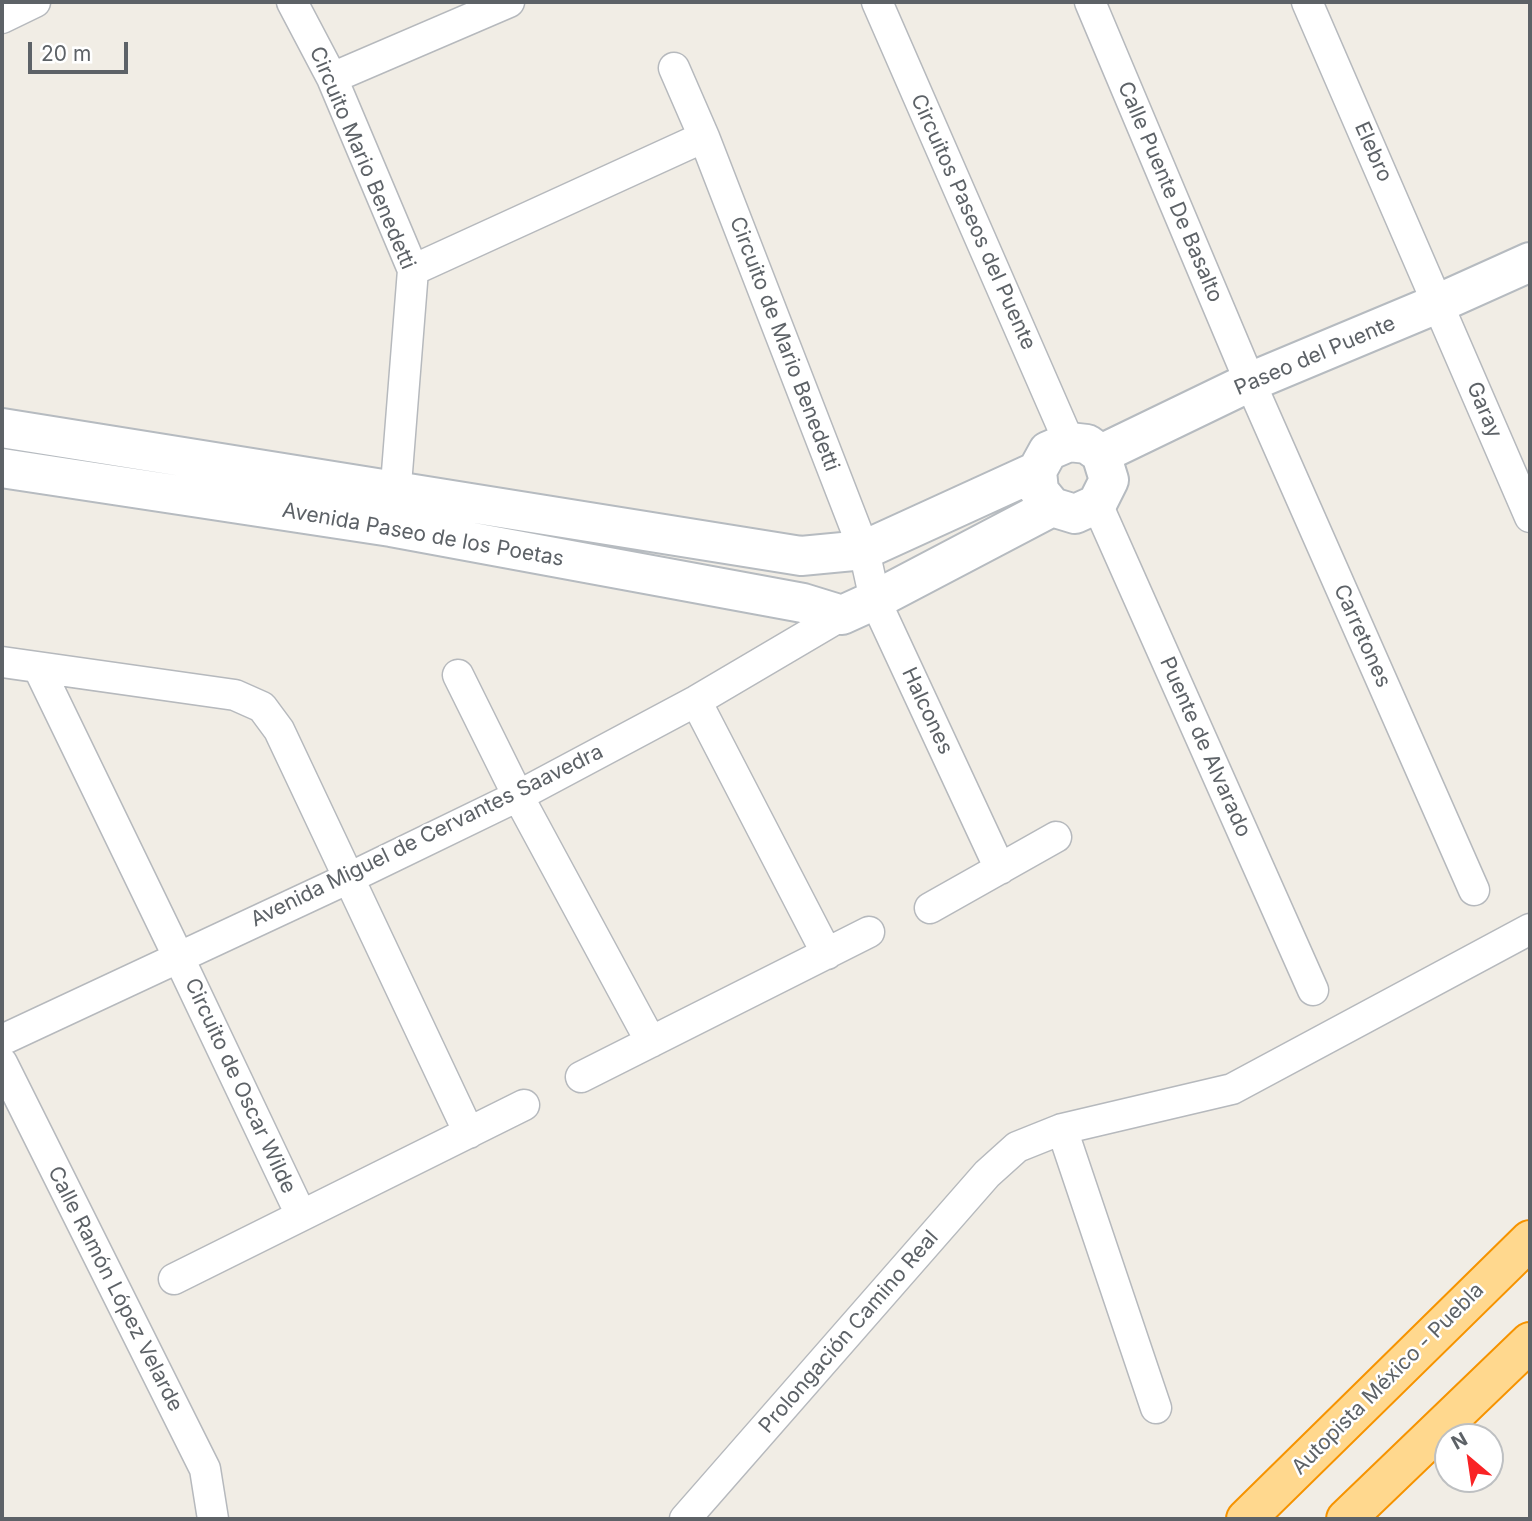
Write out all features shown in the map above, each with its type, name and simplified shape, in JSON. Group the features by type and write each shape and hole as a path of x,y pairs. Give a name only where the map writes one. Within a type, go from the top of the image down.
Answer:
{"highway":[{"name":"Autopista México - Puebla","path":"1246,1519 1530,1240"},
{"path":"1346,1519 1530,1342"}],"street":[{"path":"2,18 34,2"},
{"name":"Circuito Mario Benedetti","path":"292,2 332,78 413,270 394,509"},
{"path":"332,78 509,2"},
{"name":"Circuitos Paseos del Puente","path":"877,2 1085,448"},
{"name":"Calle Puente De Basalto","path":"1090,2 1250,382"},
{"name":"Elebro","path":"1307,2 1439,303"},
{"name":"Circuito de Mario Benedetti","path":"674,68 704,137 852,551"},
{"path":"413,270 704,137"},
{"name":"Paseo del Puente","path":"1085,448 1250,382 1530,262"},
{"name":"Garay","path":"1439,303 1530,517"},
{"name":"Carretones","path":"1250,382 1474,890"},
{"name":"Avenida Paseo de los Poetas","path":"2,428 394,509 803,603 859,607"},
{"path":"1085,448 1109,480 1097,504 1075,514 1052,507 1039,491 1037,471 1048,451 1085,448"},
{"name":"Avenida Paseo de los Poetas","path":"2,467 801,556 852,551"},
{"path":"852,551 1037,471"},
{"name":"Puente de Alvarado","path":"1097,504 1313,990"},
{"path":"859,607 1052,507"},
{"name":"Halcones","path":"852,551 859,607 1000,869"},
{"path":"801,556 803,603"},
{"name":"Avenida Miguel de Cervantes Saavedra","path":"2,1040 518,796 696,701 859,607"},
{"path":"2,663 235,695 262,707 279,730 469,1133"},
{"name":"Circuito de Oscar Wilde","path":"39,668 301,1215"},
{"path":"457,675 518,796 651,1042"},
{"path":"696,701 827,954"},
{"path":"930,908 1056,837"},
{"path":"1156,1408 1062,1129 1232,1089 1530,929"},
{"path":"582,1077 869,932"},
{"name":"Calle Ramón López Velarde","path":"2,1063 205,1469 213,1519"},
{"path":"174,1279 524,1105"},
{"name":"Prolongación Camino Real","path":"685,1519 987,1174 1017,1147 1062,1129"}]}
